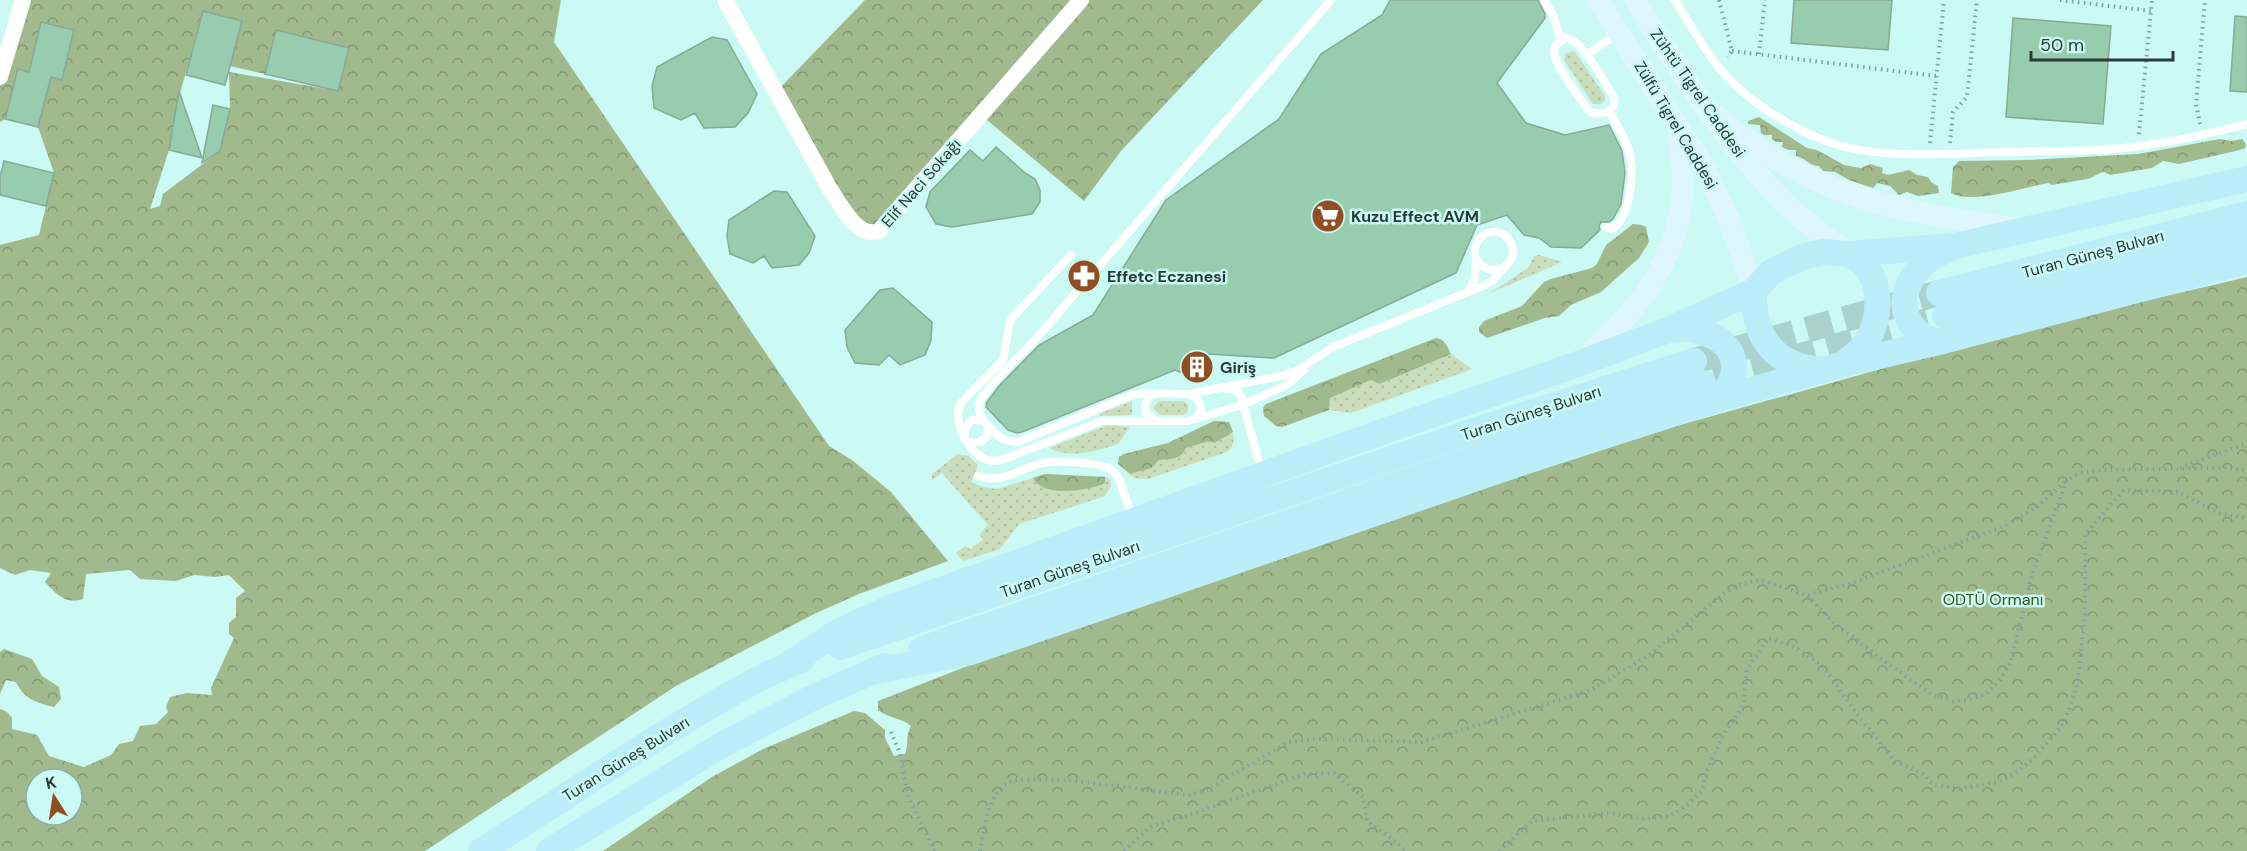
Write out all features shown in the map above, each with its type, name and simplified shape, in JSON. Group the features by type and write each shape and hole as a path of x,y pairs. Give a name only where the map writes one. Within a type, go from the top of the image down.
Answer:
{"main road":[{"name":"Zülfü Tigrel Caddesi","path":"1598,0 1706,170 1738,243 1754,291"},
{"name":"Zühtü Tigrel Caddesi","path":"1635,0 1703,106 1728,140 1792,210 1848,254"},
{"path":"1703,106 1772,157 1805,176 1853,196 1900,209 2029,230"},
{"path":"1578,364 1603,342 1642,300 1669,250 1678,222 1683,194 1683,164 1676,122"},
{"path":"786,666 839,631 890,608 1665,331 1754,291 1771,272 1793,260 1815,253 1848,254 1955,246 2247,179"},
{"name":"Turan Güneş Bulvarı","path":"2247,214 1942,305 2247,240"},
{"path":"1936,342 1923,336 1912,326 1906,316 1905,296 1909,283 1925,263 1955,246"},
{"path":"1754,291 1755,318 1761,335 1771,349 1788,362 1807,369 1833,367 1868,340 1878,309 1877,292 1871,276 1861,261 1848,254"},
{"path":"549,851 720,746 810,699 871,672 971,652 1554,452 1706,381 1833,367 2247,261"},
{"path":"1665,331 1685,328 1699,330 1715,337 1729,349 1734,363 1729,387 1706,381"},
{"name":"Turan Güneş Bulvarı","path":"481,851 652,741 718,701 786,666 1470,432 1706,381"}],"street":[{"path":"0,77 23,0"},
{"name":"Elif Naci Sokağı","path":"725,0 830,189 848,215 859,227 869,233 879,231 1081,0"}],"lane":[{"path":"967,440 978,443 985,440 989,432 979,406 984,394 1034,341 1331,0"},
{"path":"1544,0 1553,15 1561,41"},
{"path":"1675,0 1718,67 1753,99 1794,127 1841,146 1865,150 1929,153 2138,146 2203,135 2247,124"},
{"path":"1586,56 1620,33"},
{"path":"1571,39 1586,56 1615,99 1610,112 1601,115 1589,111 1555,60 1554,49 1561,41 1571,39"},
{"path":"1605,227 1611,229 1617,226 1628,204 1632,163 1629,151 1610,112"},
{"path":"967,440 964,431 968,423 974,420 985,423 1005,440 1018,442 1132,395 1189,394 1286,375 1300,369 1333,347 1468,292 1492,281 1513,255 1508,238 1498,232 1486,234 1477,243 1475,278 1468,292"},
{"path":"1071,255 1017,311 1009,326 1003,360 960,404 957,418 959,427 984,459 998,460 1102,421 1179,422 1242,405 1287,385 1312,360"},
{"path":"1476,256 1479,262 1489,269 1496,270 1507,265"},
{"path":"1219,387 1237,391 1240,396 1263,474"},
{"path":"1156,393 1150,396 1144,404 1146,413 1157,421"},
{"path":"1189,394 1199,400 1201,405 1199,416 1194,419"},
{"path":"978,476 1000,479 1050,462 1107,467 1119,479 1134,520"}],"path":[{"path":"1719,0 1732,51"},
{"path":"1759,54 1765,0"},
{"path":"1929,153 1944,0"},
{"path":"1950,153 1953,112 1967,97 1977,0"},
{"path":"2060,0 2151,11"},
{"path":"2138,146 2152,0"},
{"path":"2203,135 2196,104 2205,0"},
{"path":"1718,67 1732,51"},
{"path":"1732,51 1936,76"},
{"path":"2177,469 2247,443"},
{"path":"1807,595 1852,584 2005,526 2038,506 2067,480 2081,473 2101,470 2247,470"},
{"path":"980,851 984,825 997,793 1007,784 1020,781 1060,780 1189,795 1206,790 1289,742 1317,739 1422,742 1591,690 1649,655 1726,592 1741,584 1761,580 1807,595 1834,623 1930,693 1953,701 1968,700 1986,694 2000,680 2011,661 2032,574 2067,480"},
{"path":"1499,851 1533,821 1610,813 1646,819 1671,816 1688,804 1702,791 1707,770 1725,732 1743,706 1747,670 1768,638 1795,647 1824,667 1850,705 1896,762 1923,774 1932,784 1957,789 1998,782 2019,771 2037,755 2064,723 2077,687 2085,613 2085,534 2124,490 2178,492 2218,513 2247,518"},
{"path":"891,732 900,753 908,796 935,851"},
{"path":"1124,851 1150,827 1304,774 1334,773 1363,797 1367,822 1406,851"}],"green space":[{"path":"23,0 561,0 554,42 829,446 852,460 891,492 948,561 859,594 814,614 676,686 425,851 0,851 0,709 12,718 12,729 37,735 49,756 84,767 111,755 119,744 133,741 140,726 156,724 168,712 166,707 170,697 187,693 212,695 211,688 234,638 229,634 229,623 236,617 236,598 245,591 229,575 215,577 194,575 176,581 140,579 130,570 86,574 83,599 71,601 57,594 45,582 51,573 30,570 15,575 0,568 0,245 39,235 54,173 38,127 51,77 62,80 74,30 41,22 29,72 18,69 5,119 0,122 0,77","holes":["203,11 242,21 230,66 265,74 276,30 349,48 338,91 229,72 230,109 220,151 163,194 160,206 150,209 169,150 177,104"]},
{"path":"865,0 1263,0 1121,151 1084,201 981,115 879,231 859,227 776,92"},
{"path":"1573,51 1605,96 1601,104 1593,104 1564,60 1565,54"},
{"path":"1759,117 1807,148 1817,150 1844,165 1861,168 1870,164 1883,168 1882,173 1888,175 1909,170 1917,175 1928,177 1938,186 1939,193 1918,196 1907,192 1899,195 1890,186 1877,183 1873,188 1849,180 1835,172 1823,171 1819,166 1796,156 1796,150 1782,147 1783,142 1776,142 1772,139 1772,135 1761,133 1760,125 1748,124 1748,121"},
{"path":"2220,139 2231,141 2242,139 2246,144 2245,148 2179,164 2163,161 2152,168 2110,175 2104,172 2087,179 2052,185 2048,183 1985,196 1960,196 1951,193 1953,167 1959,161 2138,154"},
{"path":"1633,224 1646,227 1649,242 1639,258 1601,292 1571,305 1559,316 1545,318 1487,338 1479,332 1479,327 1484,321 1522,306 1544,282 1592,268 1597,264 1606,245"},
{"path":"1539,255 1562,262 1490,293 1528,268 1534,256"},
{"name":"ODTÜ Ormanı","path":"2247,277 2247,851 603,851 712,777 763,749 854,711 865,713 885,730 885,738 894,756 905,754 911,726 878,710 878,701 970,665 1494,485 1680,425 2013,332"},
{"path":"1436,338 1444,341 1451,354 1380,384 1371,380 1330,398 1329,410 1282,427 1276,426 1264,416 1263,408 1266,404"},
{"path":"1451,354 1472,369 1351,413 1329,410 1330,398 1371,379 1381,384"},
{"path":"1132,401 1132,415 1100,416 1099,414"},
{"path":"1159,401 1183,401 1188,405 1188,411 1183,415 1160,415 1153,408"},
{"path":"1214,421 1225,421 1231,426 1233,444 1227,452 1148,479 1134,478 1118,464 1119,457 1124,454 1168,443"},
{"path":"1214,421 1229,422 1233,432 1214,443 1209,441 1186,448 1178,457 1159,460 1151,468 1130,474 1118,464 1119,457 1124,454 1168,443"},
{"path":"1108,425 1130,427 1118,444 1101,449 1084,453 1066,453 1049,448"},
{"path":"958,454 969,456 978,465 971,482 983,487 997,489 1045,474 1105,477 1110,479 1111,486 1105,496 1019,524 1000,549 963,561 956,553 965,546 970,549 983,540 980,534 988,525 942,473 932,480 932,474"},
{"path":"1045,474 1105,477 1105,483 1078,490 1056,490 1038,484 1033,478"},
{"path":"4,649 32,659 42,676 59,687 61,699 54,707 32,699 23,693 16,682 6,680 0,694 0,652"}],"building":[{"name":"Kuzu Effect AVM","path":"1390,0 1538,0 1545,18 1497,83 1526,123 1565,135 1609,125 1622,151 1625,173 1621,204 1613,219 1609,222 1601,222 1600,230 1581,248 1551,247 1539,238 1524,235 1507,215 1477,225 1456,273 1274,358 1209,354 1211,370 1202,374 1185,374 1175,370 1022,432 1008,430 986,407 999,386 1039,345 1093,315 1166,200 1279,119 1321,54 1382,15"},
{"path":"1794,0 1892,0 1888,50 1791,43"},
{"path":"203,11 242,21 225,85 186,75"},
{"path":"2235,16 2247,17 2247,92 2230,91"},
{"path":"2013,18 2111,26 2103,124 2006,117"},
{"path":"41,22 74,30 62,80 51,77 38,127 5,119 18,69 29,72"},
{"path":"276,30 349,48 338,91 265,74"},
{"path":"712,37 727,40 757,94 748,113 735,127 704,128 695,113 681,120 654,108 652,86 657,67"},
{"path":"179,91 202,158 169,150"},
{"path":"213,105 230,109 220,151 202,163"},
{"path":"996,147 1035,179 1040,190 1040,202 1032,214 952,227 936,224 926,207 930,192 970,150 983,161"},
{"path":"4,161 54,173 46,206 0,195 0,177"},
{"path":"774,191 787,192 815,236 809,253 799,265 772,268 764,256 753,263 730,254 727,236 729,220"},
{"path":"893,288 932,322 931,340 925,355 900,365 889,355 879,365 855,363 847,347 845,330 880,290"}],"tunnel":[{"path":"1694,361 1939,293"},
{"path":"1715,380 1945,316"}],"place":[{"name":"Kuzu Effect AVM","path":"1328,216"},
{"name":"Effetc Eczanesi","path":"1084,276"},
{"name":"Giriş","path":"1197,367"}]}
